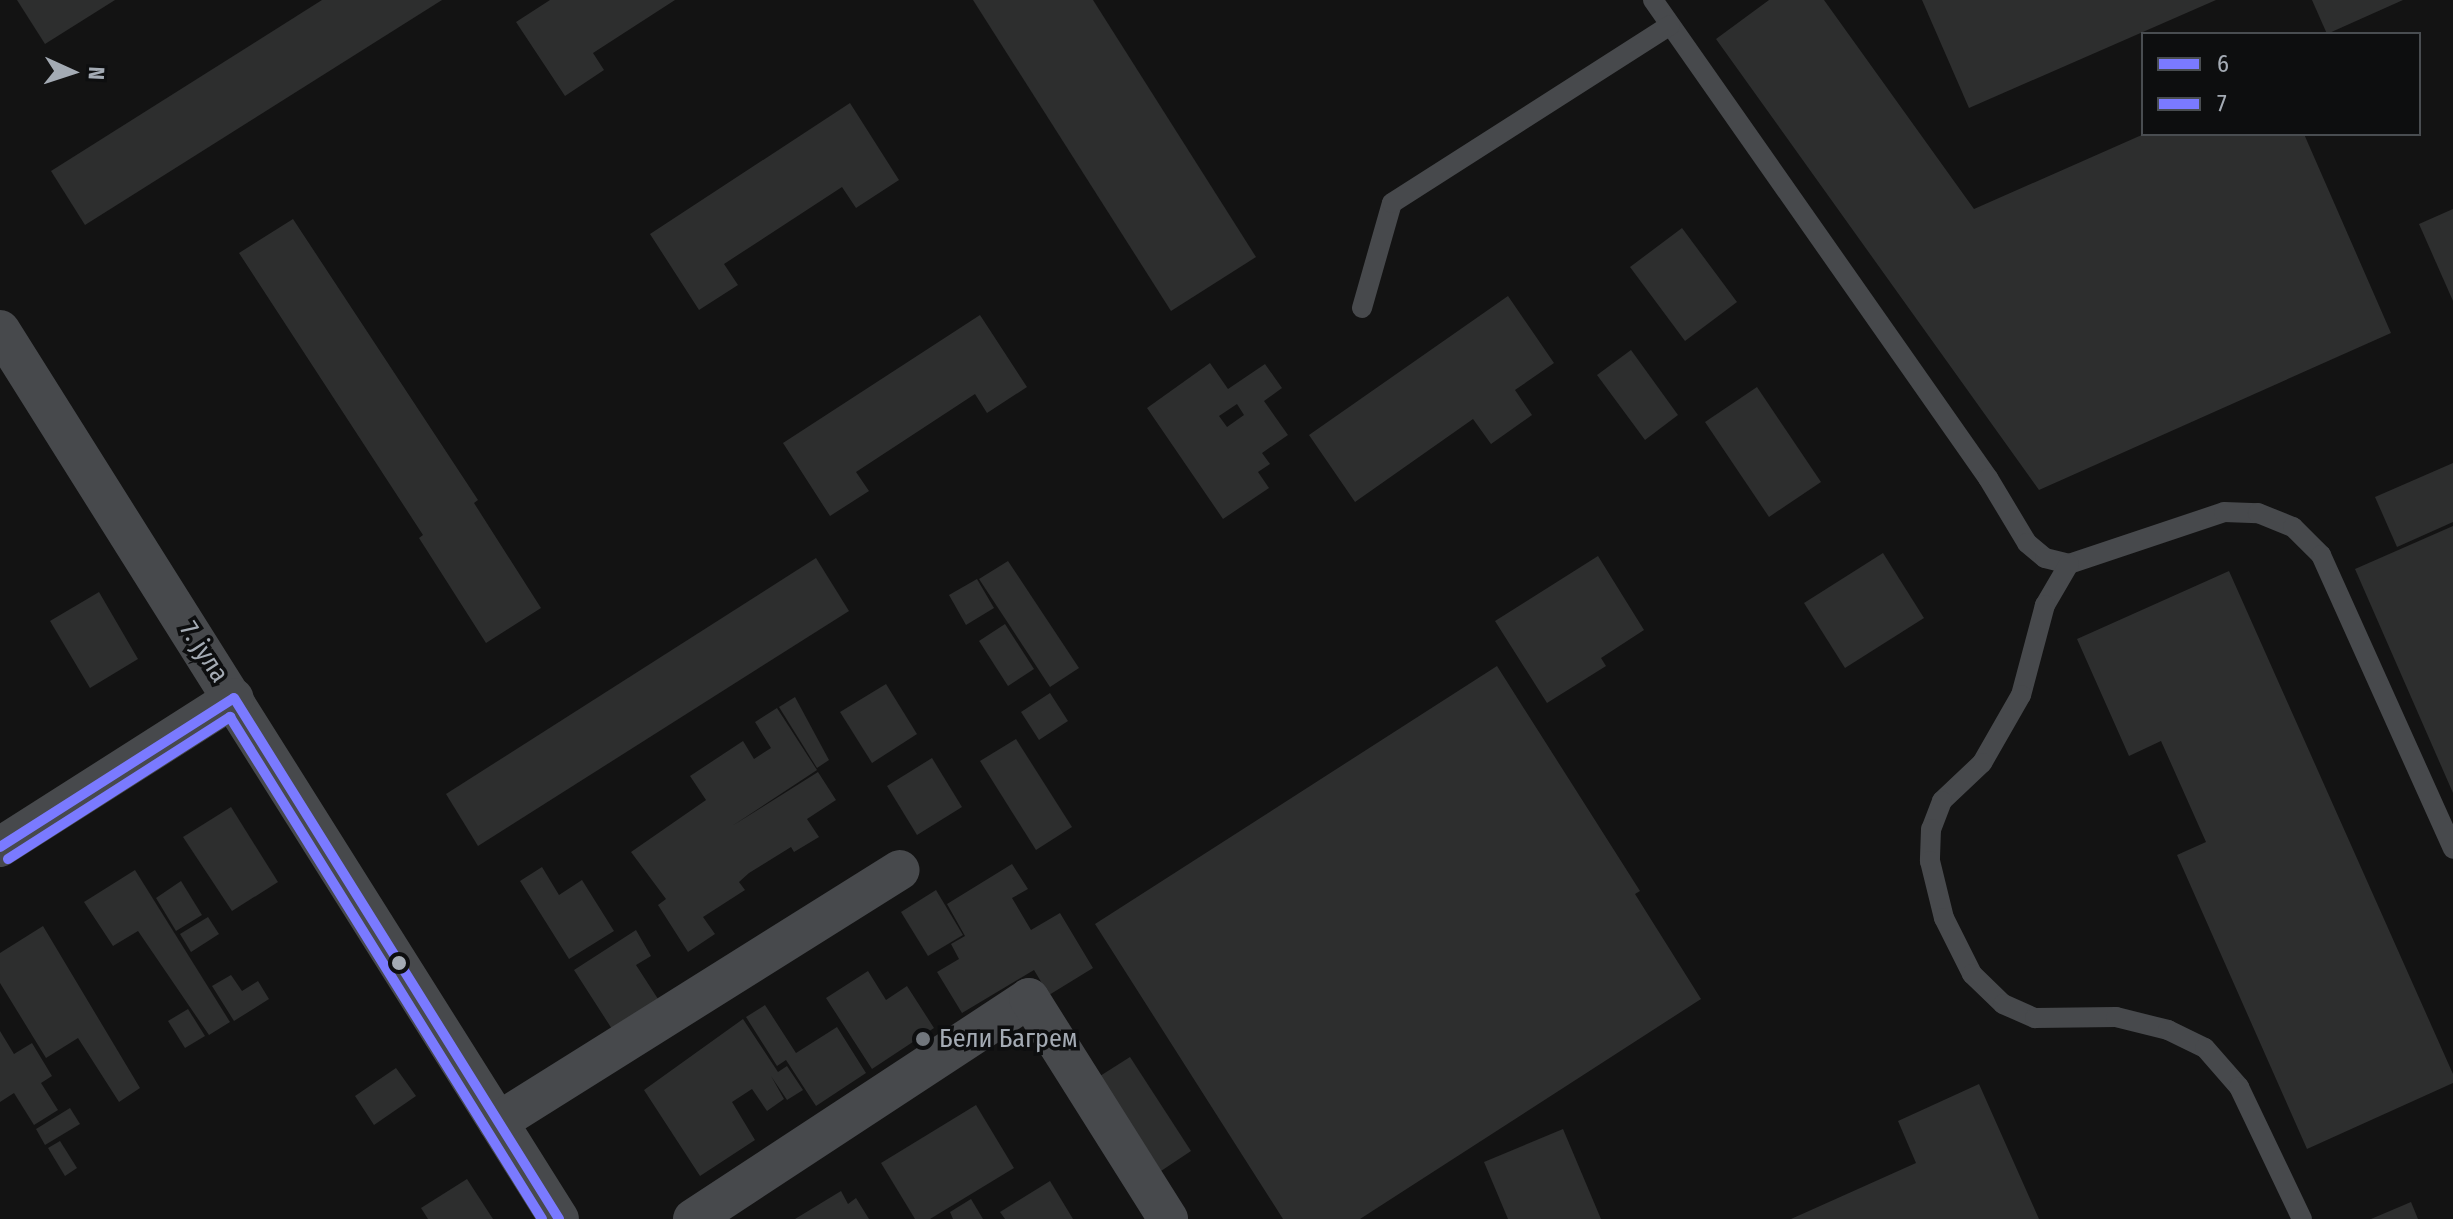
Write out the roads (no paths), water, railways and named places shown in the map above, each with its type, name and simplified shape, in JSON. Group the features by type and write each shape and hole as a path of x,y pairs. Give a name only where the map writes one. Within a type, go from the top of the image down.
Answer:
{"street":[{"name":"7. јула","path":"0,330 559,1219"},
{"path":"0,847 234,698"},
{"path":"498,1122 900,870"},
{"path":"693,1219 1029,998 1168,1219"}],"lane":[{"path":"1653,0 1988,478 2027,543 2045,558 2069,564 2224,512 2258,513 2293,527 2321,555 2453,849"},
{"path":"1362,308 1392,203 1670,25"},
{"path":"2069,564 2045,605 2021,695 1982,763 1942,801 1931,829 1930,861 1944,918 1972,974 2003,1004 2035,1018 2116,1017 2168,1030 2205,1048 2239,1087 2302,1219"}],"place":[{"name":"Бели Багрем","path":"923,1039"}]}
